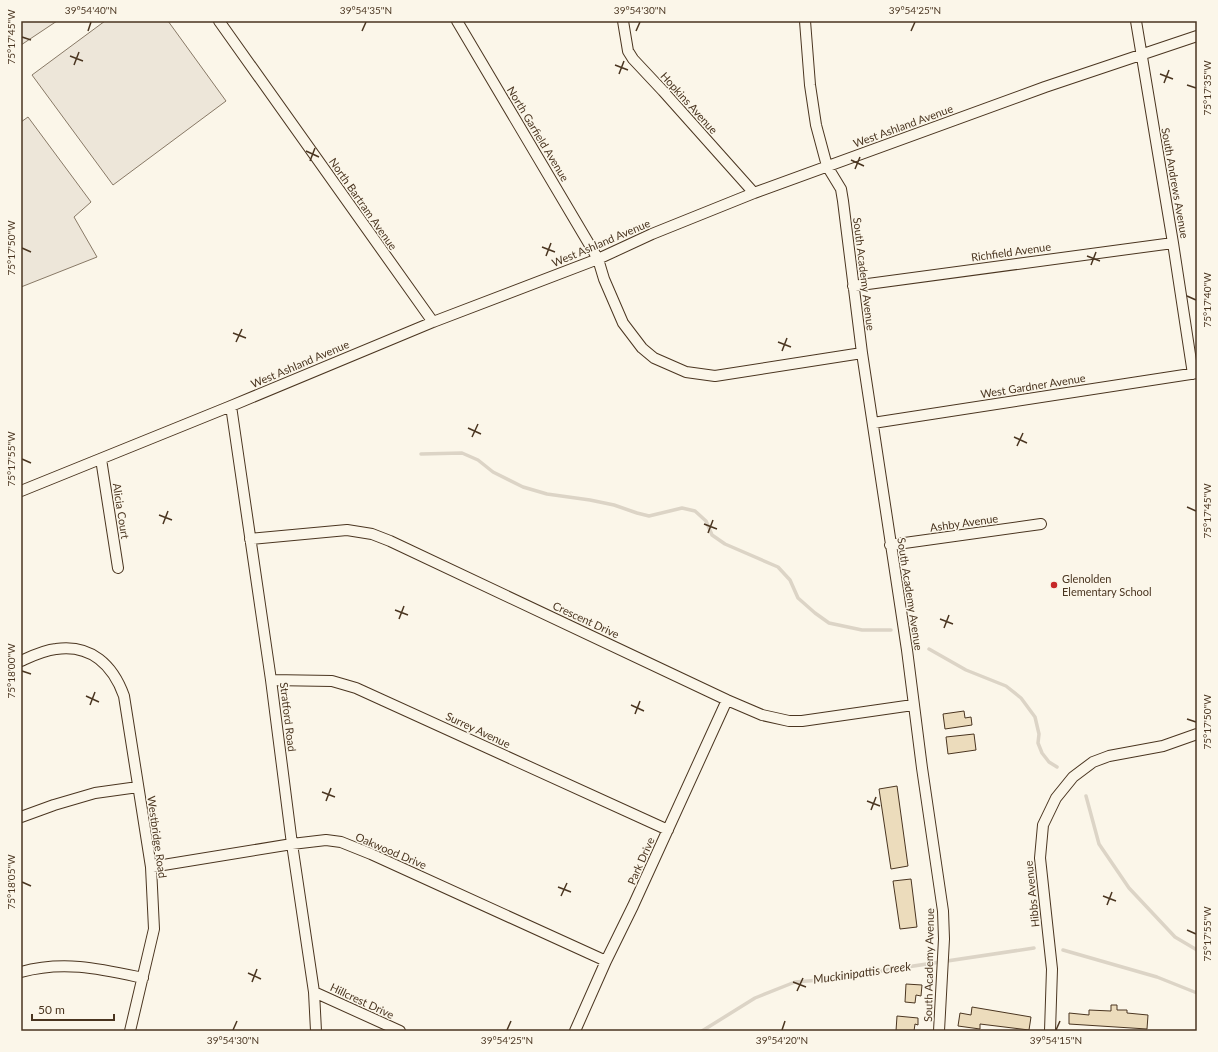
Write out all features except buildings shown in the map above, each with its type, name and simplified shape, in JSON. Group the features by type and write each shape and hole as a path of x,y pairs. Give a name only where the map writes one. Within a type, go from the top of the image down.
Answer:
{"street":[{"name":"North Bartram Avenue","path":"219,21 432,322"},
{"name":"North Garfield Avenue","path":"457,21 598,259 604,279 623,323 642,348 654,358 686,372 715,376 862,353"},
{"name":"Hopkins Avenue","path":"623,21 628,50 633,59 663,90 754,194"},
{"name":"South Academy Avenue","path":"805,21 810,84 816,125 827,166 841,189 862,353 890,546 907,650 913,705 943,911 944,939 940,1031"},
{"name":"South Andrews Avenue","path":"1136,21 1195,373"},
{"name":"West Ashland Avenue","path":"21,491 231,406 432,322 598,259 652,234 754,194 1049,86 1197,36"},
{"name":"Richfield Avenue","path":"853,286 1173,243"},
{"name":"West Gardner Avenue","path":"873,423 1195,373"},
{"name":"Stratford Road","path":"231,406 314,992 316,1031"},
{"name":"Alicia Court","path":"100,459 118,568"},
{"name":"Ashby Avenue","path":"890,546 1041,524"},
{"name":"Crescent Drive","path":"250,539 347,530 372,534 390,541 727,700 762,715 802,721 913,705"},
{"name":"Westbridge Road","path":"21,661 42,652 56,649 78,649 93,655 102,661 112,671 119,682 124,696 151,866 154,929 130,1031"},
{"name":"Surrey Avenue","path":"271,680 332,681 356,688 668,830"},
{"name":"Park Drive","path":"574,1031 727,700"},
{"name":"Hibbs Avenue","path":"1050,1031 1052,970 1040,858 1043,825 1056,798 1073,777 1093,762 1108,756 1163,746 1197,734"},
{"path":"21,817 54,805 95,793 138,787"},
{"name":"Oakwood Drive","path":"151,866 292,844 326,840 335,841 371,854 606,961"},
{"path":"21,972 54,966 74,966 90,967 143,978"},
{"name":"Hillcrest Drive","path":"314,992 400,1031"}],"shaded area":[{"path":"21,21 57,21 21,45"},
{"path":"105,21 168,21 226,101 113,185 32,75"},
{"path":"28,117 91,202 74,217 97,257 21,287 21,122"}],"waterway":[{"path":"421,454 462,453 478,460 493,472 523,487 547,494 614,505 649,516 682,508 695,511 706,521 712,535 725,544 778,567 790,580 798,598 829,623 862,630 891,630"},
{"path":"929,649 966,670 1006,686 1021,698 1035,717 1039,734 1038,743 1042,753 1049,762 1057,767"},
{"path":"1086,796 1099,844 1129,888 1175,937 1197,950"},
{"name":"Muckinipattis Creek","path":"702,1031 755,998 795,982 820,980 1034,948"},
{"name":"Muckinipattis Creek","path":"1063,950 1157,977 1197,993"}],"place":[{"name":"Glenolden Elementary School","path":"1054,585"}]}
